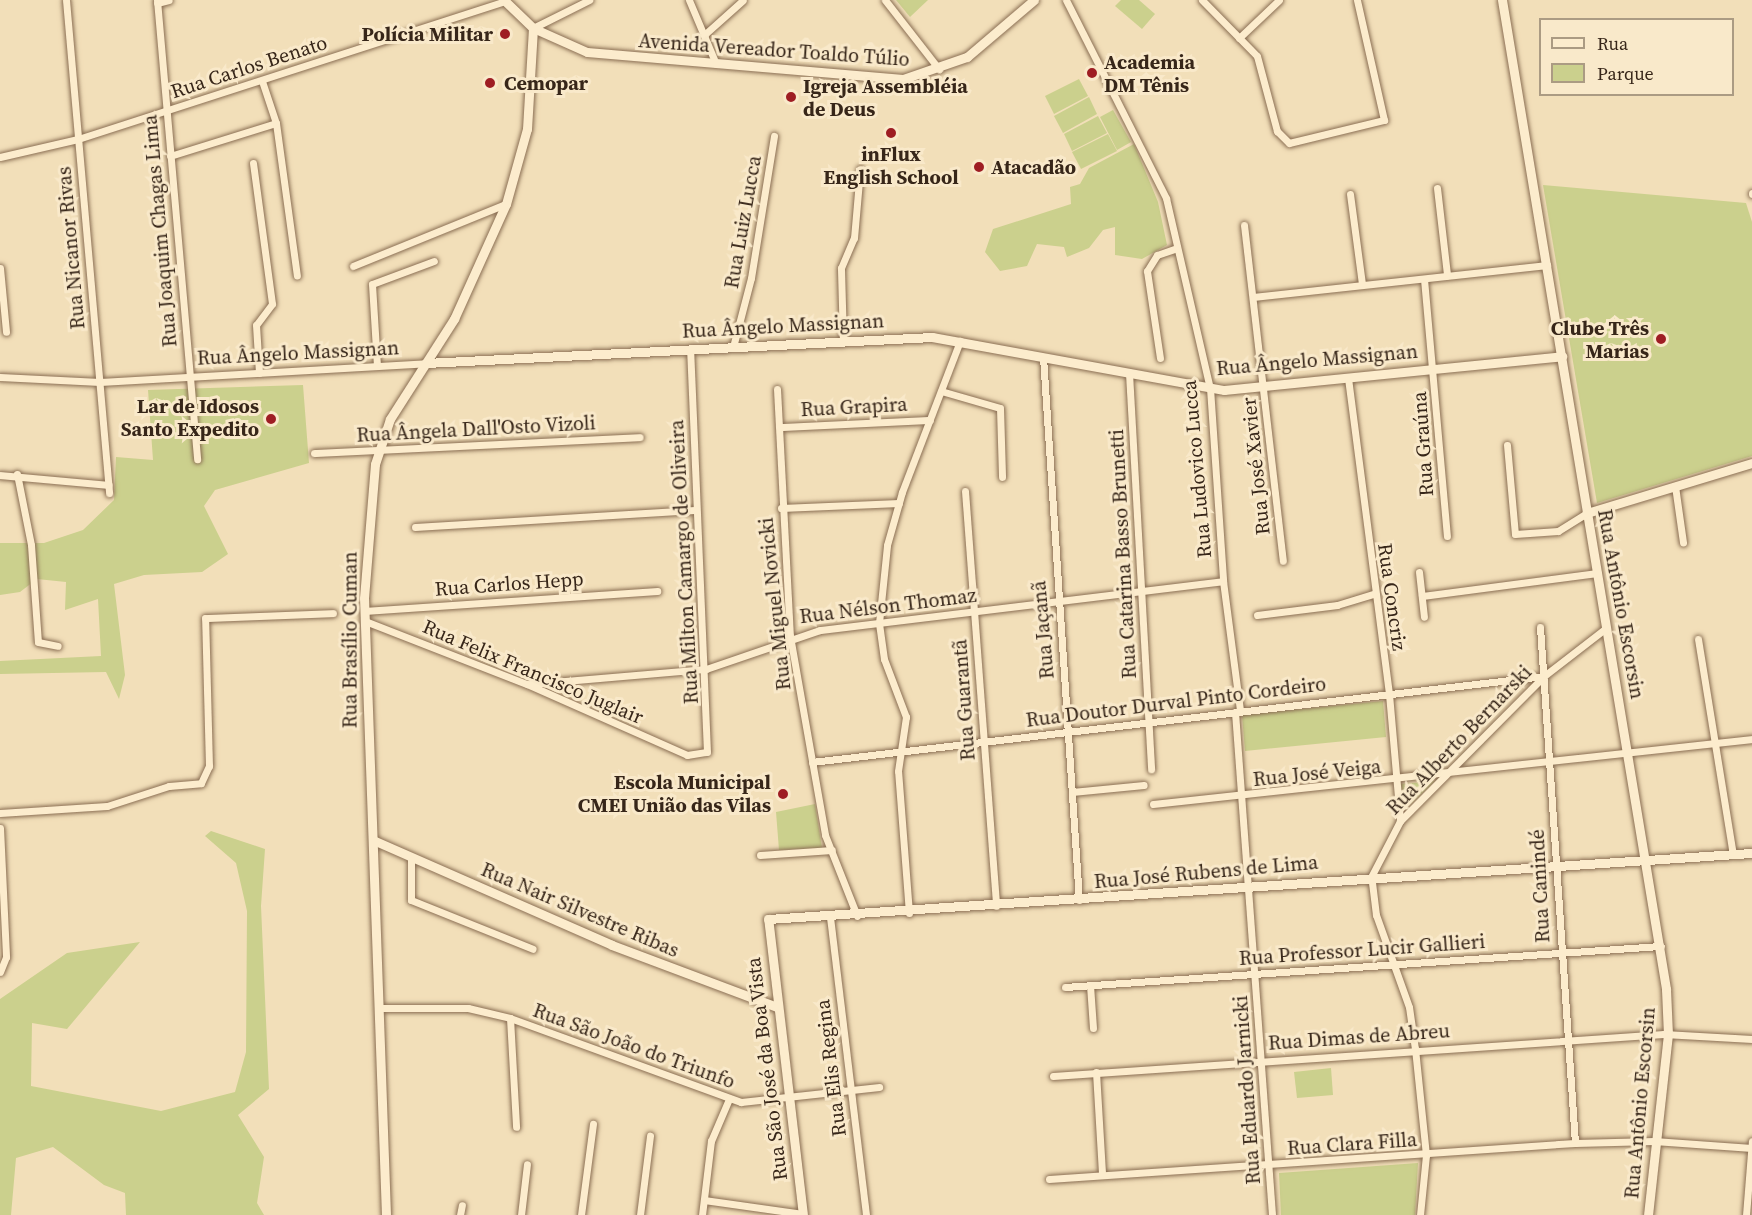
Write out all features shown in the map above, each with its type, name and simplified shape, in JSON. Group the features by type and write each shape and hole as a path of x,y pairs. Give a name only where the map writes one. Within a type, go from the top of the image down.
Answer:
{"street":[{"name":"Rua Nicanor Rivas","path":"17,474 109,489 66,0"},
{"path":"157,2 169,0"},
{"path":"533,28 589,0"},
{"path":"689,0 716,64"},
{"path":"704,35 743,0"},
{"path":"885,0 940,71"},
{"name":"Avenida Vereador Toaldo Túlio","path":"505,1 533,28 587,52 903,79 940,71 986,44 1034,0"},
{"name":"Rua Ludovico Lucca","path":"1066,0 1158,178 1178,248 1210,388 1223,581 1237,711"},
{"path":"1202,0 1257,57 1277,131 1289,143 1378,126 1386,110 1357,0"},
{"path":"1239,38 1280,0"},
{"name":"Rua Antônio Escorsin","path":"1502,0 1661,946 1668,1034 1658,1142 1648,1215"},
{"name":"Rua Carlos Benato","path":"0,157 78,139 505,1"},
{"name":"Rua Joaquim Chagas Lima","path":"157,2 197,459"},
{"name":"Rua Brasílio Cuman","path":"386,1215 364,616 377,452 390,419 466,297 506,204 526,129 533,28"},
{"path":"262,81 276,123 297,276"},
{"path":"170,156 276,123"},
{"name":"Rua Luiz Lucca","path":"733,347 752,279 774,136"},
{"path":"253,163 272,304 256,325 259,373"},
{"path":"843,341 841,268 854,238 860,169"},
{"path":"1437,188 1447,275"},
{"path":"1350,194 1362,284"},
{"path":"353,266 506,204"},
{"name":"Rua José Xavier","path":"1244,225 1283,561"},
{"path":"1160,358 1147,271 1157,255 1178,248"},
{"path":"377,366 372,284 434,261"},
{"path":"1252,297 1547,265"},
{"path":"0,268 6,332"},
{"name":"Rua Graúna","path":"1424,279 1434,369 1447,536"},
{"name":"Rua Ângelo Massignan","path":"0,377 100,382 843,341 960,341 1210,388 1264,386 1563,356"},
{"path":"909,913 900,751 906,717 884,659 879,623 887,545 899,503 960,341"},
{"name":"Rua Milton Camargo de Oliveira","path":"687,755 698,756 711,744 694,510 690,349"},
{"name":"Rua Jaçanã","path":"1043,357 1056,601 1069,733 1078,900"},
{"name":"Rua Catarina Basso Brunetti","path":"1129,373 1151,769"},
{"name":"Rua Concriz","path":"1347,378 1389,694 1400,821"},
{"name":"Rua Miguel Novicki","path":"777,389 781,427 781,508 790,636 812,762 832,850 857,916"},
{"path":"941,391 1000,408 1002,477"},
{"name":"Rua Grapira","path":"781,427 930,420"},
{"name":"Rua Ângela Dall'Osto Vizoli","path":"314,453 377,452 639,437"},
{"path":"1507,445 1515,534 1558,531 1587,513 1752,463"},
{"path":"0,475 17,474 31,545 38,642 58,646"},
{"path":"1676,486 1683,542"},
{"name":"Rua Guarantã","path":"965,491 996,906"},
{"path":"781,508 899,503"},
{"path":"415,527 694,510"},
{"path":"1419,572 1424,617"},
{"path":"1422,596 1597,573"},
{"name":"Rua Nélson Thomaz","path":"527,684 706,669 790,636 1056,601 1141,587 1223,581"},
{"name":"Rua Carlos Hepp","path":"364,616 657,591"},
{"path":"1257,615 1374,594"},
{"path":"0,813 107,806 169,786 201,783 209,766 205,618 333,613"},
{"name":"Rua Felix Francisco Juglair","path":"364,616 527,684 687,755"},
{"name":"Rua Canindé","path":"1540,627 1560,953 1575,1143"},
{"name":"Rua Alberto Bernarski","path":"1371,877 1400,821 1544,676 1606,628"},
{"path":"1698,639 1733,854"},
{"name":"Rua Doutor Durval Pinto Cordeiro","path":"812,762 1544,676"},
{"name":"Rua Eduardo Jarnicki","path":"1237,711 1251,885 1272,1215"},
{"name":"Rua José Veiga","path":"1153,804 1243,798 1752,739"},
{"path":"1072,792 1144,785"},
{"path":"0,828 6,962 0,972"},
{"name":"Rua Nair Silvestre Ribas","path":"373,840 612,945 777,1007"},
{"path":"760,855 832,850"},
{"name":"Rua José Rubens de Lima","path":"768,919 909,913 1251,885 1752,853"},
{"path":"411,857 411,900 533,949"},
{"path":"1371,877 1377,915 1396,964 1415,1049 1426,1155 1420,1215"},
{"name":"Rua Elis Regina","path":"830,917 866,1215"},
{"name":"Rua São José da Boa Vista","path":"768,919 803,1215"},
{"name":"Rua Professor Lucir Gallieri","path":"1065,987 1256,972 1661,946"},
{"path":"1090,985 1093,1028"},
{"name":"Rua São João do Triunfo","path":"378,1008 468,1008 510,1018 729,1100 789,1100 879,1087"},
{"path":"510,1018 516,1127"},
{"name":"Rua Dimas de Abreu","path":"1053,1076 1415,1049 1668,1034 1752,1039"},
{"path":"1096,1072 1102,1174"},
{"path":"702,1215 711,1141 729,1100"},
{"path":"581,1215 593,1124"},
{"path":"640,1215 650,1136"},
{"name":"Rua Clara Filla","path":"1049,1179 1102,1174 1270,1166 1575,1143 1658,1142 1752,1148"},
{"path":"1746,1215 1752,1142"},
{"path":"520,1215 527,1164"},
{"path":"704,1200 803,1215"},
{"path":"460,1215 462,1205"}],"green space":[{"path":"896,0 928,0 910,17"},
{"path":"1121,0 1139,0 1155,14 1142,29 1115,6"},
{"path":"1079,79 1088,96 1054,114 1045,96"},
{"path":"1089,97 1097,114 1063,133 1054,116"},
{"path":"1113,110 1131,142 1117,150 1100,117"},
{"path":"1098,116 1107,133 1072,151 1064,134"},
{"path":"1108,134 1117,151 1081,169 1072,152"},
{"path":"1134,144 1158,202 1167,245 1142,259 1115,255 1115,227 1103,230 1089,248 1067,257 1064,247 1037,244 1027,266 1000,271 985,252 993,229 1071,204 1070,187 1080,184 1089,168"},
{"name":"Clube Três Marias","path":"1543,185 1746,203 1752,222 1752,456 1597,503"},
{"path":"303,385 309,463 215,490 204,506 228,554 202,572 144,575 114,584 125,675 119,699 106,672 0,674 0,661 101,656 98,599 65,610 66,582 37,579 20,592 0,595 0,543 44,543 83,530 114,500 116,457 153,460 148,390"},
{"path":"1383,701 1386,737 1245,751 1242,715"},
{"path":"1435,781 1403,811 1401,784"},
{"path":"815,804 822,848 779,850 776,812"},
{"path":"211,831 265,849 261,906 269,1089 238,1115 264,1157 257,1203 264,1215 126,1215 125,1193 104,1185 53,1147 16,1158 11,1215 0,1215 0,999 67,953 140,942 67,1029 32,1023 31,1086 161,1111 235,1092 246,1052 247,911 236,863 205,836"},
{"path":"1331,1068 1333,1095 1297,1098 1294,1072"},
{"path":"1418,1163 1415,1215 1281,1215 1279,1173"}],"place":[{"name":"Polícia Militar","path":"505,34"},
{"name":"Academia DM Tênis","path":"1092,73"},
{"name":"Cemopar","path":"490,83"},
{"name":"Igreja Assembléia de Deus","path":"791,97"},
{"name":"inFlux English School","path":"891,133"},
{"name":"Atacadão","path":"979,167"},
{"name":"Clube Três Marias","path":"1661,339"},
{"name":"Lar de Idosos Santo Expedito","path":"271,419"},
{"name":"Escola Municipal CMEI União das Vilas","path":"783,794"}]}
